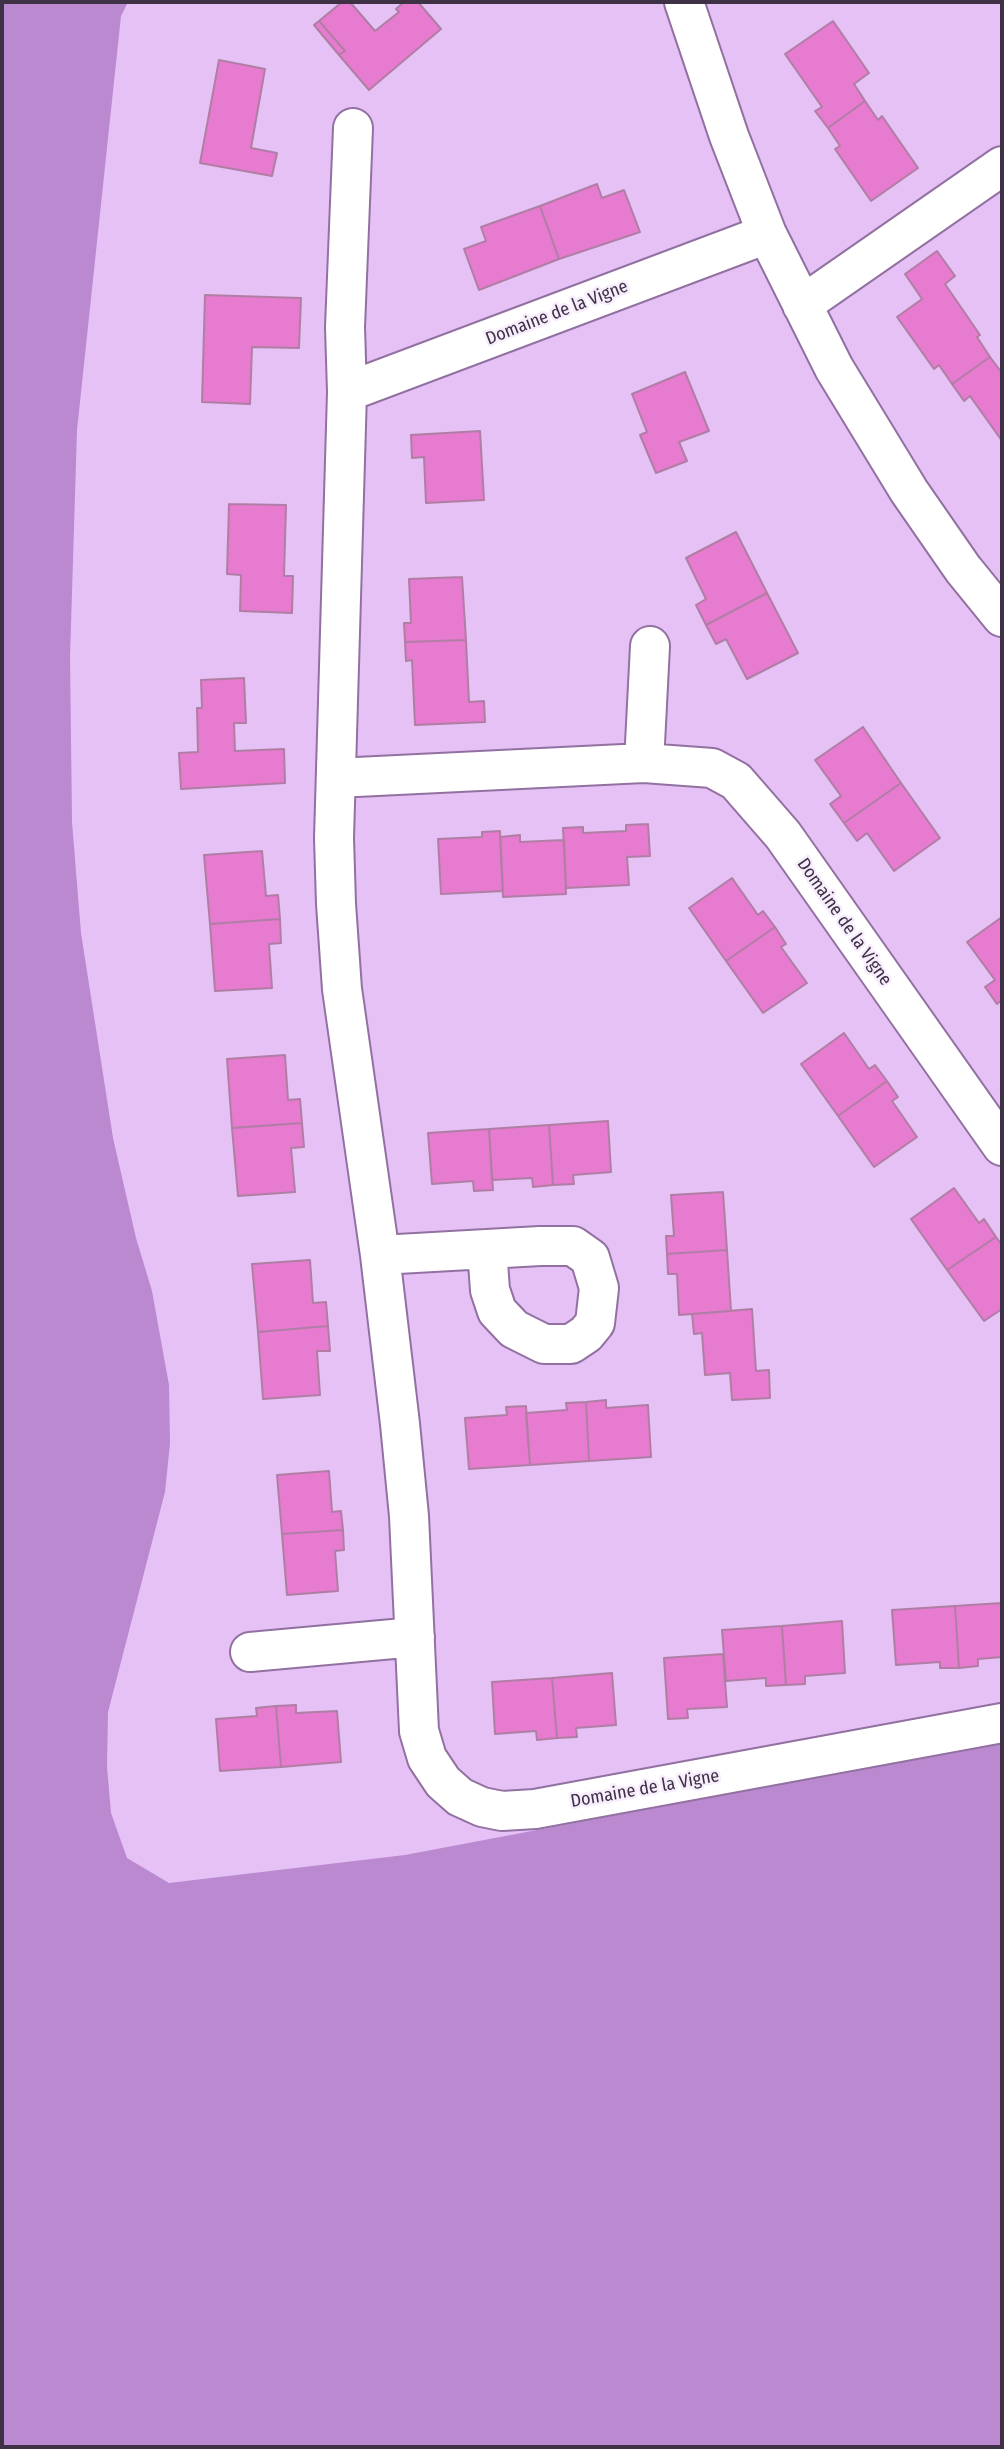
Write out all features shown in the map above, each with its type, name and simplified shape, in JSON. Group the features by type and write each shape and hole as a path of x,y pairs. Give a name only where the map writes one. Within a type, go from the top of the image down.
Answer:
{"street":[{"path":"684,2 729,136 767,234 802,306 871,433 963,569 1002,617"},
{"name":"Domaine de la Vigne","path":"353,128 345,327 347,392 334,838 342,989 380,1255 409,1516 419,1731 426,1758 443,1782 460,1797 502,1811 535,1810 1002,1723"},
{"path":"802,306 1002,166"},
{"name":"Domaine de la Vigne","path":"347,392 767,234"},
{"path":"644,763 650,646"},
{"name":"Domaine de la Vigne","path":"336,778 644,763 712,768 736,781 783,835 1002,1146"},
{"path":"380,1255 487,1249"},
{"path":"250,1652 415,1637"}],"shaded area":[{"path":"2,2 128,2 121,16 77,430 70,657 72,822 81,933 113,1138 136,1238 152,1291 169,1385 170,1443 165,1492 108,1712 107,1767 111,1813 127,1858 169,1883 405,1855 1002,1742 1002,2447 2,2447"}],"building":[{"path":"342,2 350,2 375,31 399,12 396,9 404,2 418,2 441,29 369,90 339,55 345,51 319,21"},
{"path":"319,21 345,51 339,55 314,25"},
{"path":"833,21 869,73 854,84 865,101 828,128 815,111 822,107 785,54"},
{"path":"219,60 265,69 251,148 277,153 272,176 200,163"},
{"path":"865,101 878,120 882,116 918,168 871,201 835,149 840,146 828,128"},
{"path":"597,184 602,198 624,190 640,232 559,259 540,206"},
{"path":"540,206 559,259 479,290 464,249 486,241 481,227"},
{"path":"937,251 955,276 945,284 980,335 977,337 990,357 952,384 939,365 934,369 897,317 922,299 905,274"},
{"path":"205,295 301,298 299,348 252,347 250,404 202,402"},
{"path":"990,357 1002,373 1002,441 970,396 964,401 952,384"},
{"path":"685,372 709,431 679,442 687,461 656,473 640,435 647,432 632,394"},
{"path":"480,431 484,500 426,503 424,457 412,458 411,435"},
{"path":"229,504 286,505 284,576 293,576 292,613 240,611 241,575 227,574"},
{"path":"736,532 767,593 706,625 696,605 706,599 686,558"},
{"path":"462,577 466,640 405,642 404,623 411,623 409,579"},
{"path":"767,593 798,653 747,679 726,639 716,644 706,625"},
{"path":"466,640 469,702 484,701 485,722 415,725 412,660 406,661 405,642"},
{"path":"244,678 246,723 234,723 235,751 284,749 285,783 181,789 179,753 198,752 197,708 202,708 201,680"},
{"path":"863,727 901,783 844,823 830,804 841,796 815,760"},
{"path":"901,783 940,838 894,871 867,833 857,841 844,823"},
{"path":"648,824 650,856 627,857 629,885 566,888 563,828 583,827 583,833 626,831 626,825"},
{"path":"500,831 503,891 441,894 438,839 482,837 482,832"},
{"path":"520,835 520,842 564,840 566,894 503,897 500,837"},
{"path":"262,851 266,896 278,895 280,919 210,924 204,855"},
{"path":"732,878 758,915 763,911 775,927 726,961 689,908"},
{"path":"1002,917 1002,1000 997,1004 985,987 995,980 967,942"},
{"path":"280,919 281,943 269,944 272,988 215,991 210,924"},
{"path":"775,927 786,944 781,947 807,983 763,1013 726,961"},
{"path":"844,1033 869,1069 875,1065 887,1081 838,1116 801,1064"},
{"path":"285,1055 288,1100 300,1099 302,1123 232,1128 227,1059"},
{"path":"887,1081 898,1097 892,1101 917,1137 874,1167 838,1116"},
{"path":"608,1121 611,1172 573,1175 574,1184 553,1185 549,1125"},
{"path":"302,1123 304,1147 291,1148 295,1192 238,1196 232,1128"},
{"path":"549,1125 553,1185 533,1187 532,1178 492,1180 489,1129"},
{"path":"489,1129 493,1190 474,1191 473,1181 432,1184 428,1133"},
{"path":"954,1188 979,1223 984,1219 996,1237 947,1270 911,1219"},
{"path":"723,1192 727,1250 667,1254 666,1236 674,1236 671,1195"},
{"path":"996,1237 1002,1245 1002,1309 984,1321 947,1270"},
{"path":"727,1250 731,1311 679,1315 677,1274 668,1274 667,1254"},
{"path":"310,1260 313,1303 326,1302 328,1326 258,1332 252,1264"},
{"path":"752,1309 756,1371 769,1370 770,1398 732,1400 730,1373 705,1375 702,1333 694,1334 692,1314"},
{"path":"328,1326 330,1351 317,1351 320,1395 263,1399 258,1332"},
{"path":"606,1400 606,1408 648,1405 651,1457 589,1461 586,1402"},
{"path":"586,1402 589,1461 530,1465 526,1413 567,1410 566,1403"},
{"path":"526,1406 530,1465 469,1469 465,1418 507,1415 506,1407"},
{"path":"329,1471 332,1512 341,1511 343,1530 282,1534 277,1475"},
{"path":"343,1530 344,1550 335,1551 338,1591 287,1595 282,1534"},
{"path":"1002,1603 1002,1657 978,1659 978,1666 959,1668 955,1606"},
{"path":"955,1606 959,1668 940,1668 940,1662 896,1665 892,1610"},
{"path":"842,1621 845,1673 805,1676 805,1684 786,1685 782,1626"},
{"path":"782,1626 786,1685 766,1686 766,1678 726,1681 722,1630"},
{"path":"723,1654 727,1707 687,1709 688,1718 668,1719 664,1658"},
{"path":"612,1673 616,1725 576,1728 577,1737 557,1738 552,1678"},
{"path":"552,1678 557,1738 537,1740 536,1731 495,1734 492,1682"},
{"path":"296,1705 296,1713 337,1711 341,1762 281,1767 276,1706"},
{"path":"276,1706 281,1767 220,1771 216,1719 257,1716 256,1708"}]}
